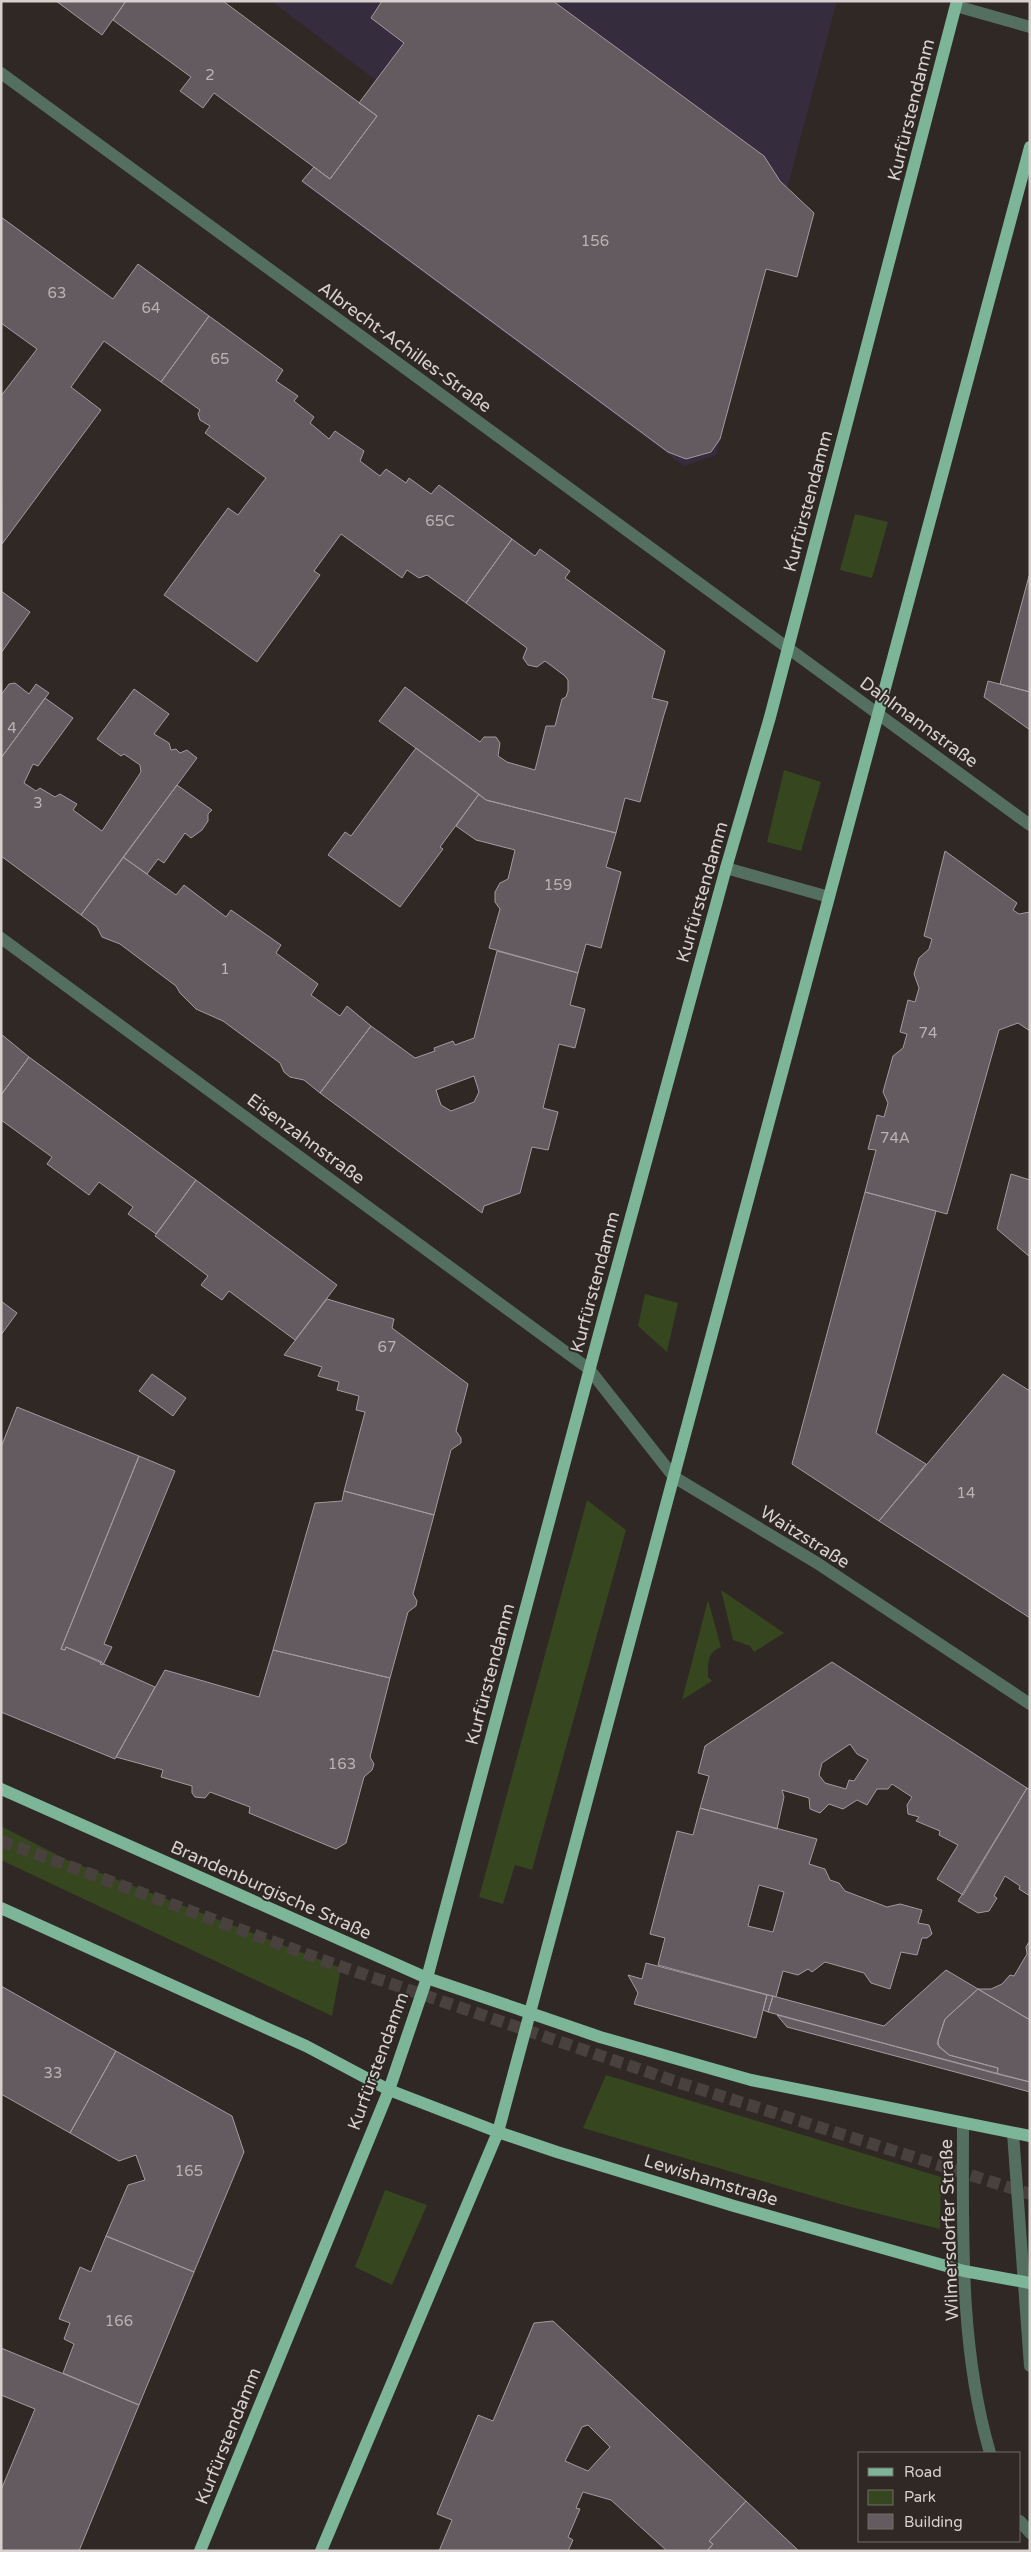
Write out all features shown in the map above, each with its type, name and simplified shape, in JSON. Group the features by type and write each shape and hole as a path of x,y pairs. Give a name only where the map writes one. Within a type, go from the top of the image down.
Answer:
{"main road":[{"name":"Kurfürstendamm","path":"200,2551 389,2090 427,1978 589,1370 788,649 957,4"},
{"path":"321,2551 498,2132 1030,147"},
{"name":"Brandenburgische Straße","path":"1,1789 427,1978 530,2014"},
{"path":"1,1908 306,2046 389,2090"},
{"path":"530,2014 616,2042 751,2080 1030,2136"},
{"name":"Lewishamstraße","path":"389,2090 498,2132 557,2152 734,2206 964,2271 1027,2282"}],"street":[{"path":"957,4 1030,27"},
{"name":"Albrecht-Achilles-Straße","path":"1,73 788,649"},
{"name":"Dahlmannstraße","path":"788,649 1030,825"},
{"path":"726,868 829,897"},
{"name":"Eisenzahnstraße","path":"1,938 589,1370"},
{"name":"Waitzstraße","path":"589,1370 674,1477 816,1563 1030,1704"},
{"name":"Wilmersdorfer Straße","path":"963,2122 964,2271 978,2414 990,2452"},
{"path":"1013,2132 1027,2282 1030,2366"},
{"path":"1021,2522 1030,2533"}],"shaded area":[{"path":"271,1 837,1 716,455 684,466 301,182 377,81"}],"green space":[{"path":"855,514 888,522 872,578 840,570"},
{"path":"784,770 821,782 801,851 767,842"},
{"path":"645,1294 678,1303 667,1352 638,1326"},
{"path":"587,1500 626,1530 532,1870 515,1865 503,1904 479,1897"},
{"path":"721,1590 784,1633 754,1652 750,1646 733,1640"},
{"path":"708,1600 721,1647 713,1652 709,1659 708,1677 712,1681 682,1700"},
{"path":"1,1826 67,1860 341,1968 332,2016 1,1860"},
{"path":"606,2075 941,2177 940,2229 847,2206 583,2128"},
{"path":"385,2190 427,2205 392,2285 355,2267"}],"building":[{"path":"56,1 126,1 102,35"},
{"path":"126,1 223,1 377,116 330,179 214,93 203,108 180,91 191,77 113,20"},
{"path":"382,1 553,1 764,156 780,181 814,213 797,277 766,269 720,439 711,452 686,459 668,452 302,181 314,167 330,179 377,116 359,103 404,43 371,18"},
{"path":"1,217 113,299 138,264 209,316 161,382 104,341 71,387 101,410 2,544 1,396 37,349 1,323"},
{"path":"209,316 283,370 276,381 298,396 294,401 314,417 310,423 329,439 335,431 364,451 360,461 380,476 386,469 406,483 409,478 431,494 439,485 512,539 466,603 427,575 419,578 407,570 402,578 341,534 314,571 320,575 257,662 164,595 228,508 238,515 266,478 205,433 210,426 200,420 198,414 200,410 161,382"},
{"path":"512,539 535,556 540,549 570,571 565,578 665,651 652,698 668,702 640,802 625,798 616,833 486,800 379,721 405,687 480,742 484,737 496,737 500,743 498,756 507,762 535,770 546,726 555,726 562,699 566,697 568,691 568,680 545,661 537,667 528,665 523,658 527,648 466,603"},
{"path":"1030,576 1030,692 1000,684"},
{"path":"1,591 30,612 1,653"},
{"path":"988,681 1030,692 1030,730 984,697"},
{"path":"15,683 29,694 36,684 49,693 1,758 1,695 9,684"},
{"path":"134,689 169,714 154,734 169,743 171,750 176,749 180,753 187,750 197,758 81,915 1,856 1,758 45,698 73,718 38,766 33,764 24,783 36,791 40,788 55,797 60,794 77,804 73,810 102,831 141,772 140,765 124,754 121,756 97,739"},
{"path":"416,748 479,794 440,847 443,849 400,907 328,855 345,832 351,836"},
{"path":"177,785 212,810 208,814 208,821 202,830 191,838 185,833 164,863 158,859 147,874 123,857"},
{"path":"479,794 486,800 616,833 606,867 621,872 601,948 586,944 578,973 489,948 500,909 495,902 495,892 500,883 508,879 515,850 476,840 456,826"},
{"path":"945,851 1017,903 1013,910 1019,914 1030,912 1030,1031 1018,1023 999,1030 947,1214 865,1192 876,1150 868,1149 877,1115 884,1117 888,1103 883,1092 893,1056 903,1048 907,1034 900,1032 908,1000 915,1002 919,988 914,974 919,958 929,949 932,939 924,936"},
{"path":"123,857 176,895 184,885 226,917 231,910 281,945 276,953 318,984 311,995 340,1016 347,1006 371,1026 320,1093 304,1080 290,1077 284,1072 280,1063 223,1021 196,1009 180,993 176,986 120,944 102,937 97,927 81,915"},
{"path":"497,951 578,973 570,1005 585,1009 575,1048 559,1044 543,1108 558,1112 548,1150 532,1147 520,1193 484,1206 482,1213 320,1093 371,1026 415,1058 435,1051 434,1048 453,1041 455,1045 474,1038","holes":["474,1076 479,1092 474,1102 451,1111 441,1105 436,1090"]},
{"path":"1,1034 29,1057 1,1095"},
{"path":"29,1057 196,1180 156,1234 128,1214 133,1207 99,1182 89,1195 47,1164 52,1157 1,1120 1,1095"},
{"path":"1011,1174 1030,1180 1030,1257 997,1229"},
{"path":"196,1180 337,1285 295,1340 229,1291 222,1300 201,1285 208,1276 155,1236"},
{"path":"865,1192 936,1211 876,1433 926,1464 879,1521 792,1464"},
{"path":"327,1299 394,1319 392,1328 468,1384 456,1431 461,1438 461,1443 451,1450 434,1515 344,1491 365,1412 356,1410 359,1396 337,1390 339,1382 318,1376 322,1367 284,1355"},
{"path":"1,1301 17,1313 1,1335"},
{"path":"152,1374 186,1398 173,1416 139,1391"},
{"path":"1003,1374 1030,1391 1030,1618 879,1521"},
{"path":"17,1407 139,1456 61,1649 65,1650 66,1647 155,1687 115,1759 1,1712 1,1447"},
{"path":"139,1456 175,1471 104,1644 112,1647 103,1665 100,1664 102,1662 66,1647 65,1650 61,1649"},
{"path":"344,1491 434,1515 413,1594 417,1601 416,1606 408,1612 390,1678 273,1650 315,1503 342,1501"},
{"path":"273,1650 390,1678 370,1757 374,1764 372,1770 364,1777 346,1843 336,1849 249,1813 250,1807 210,1792 205,1798 195,1797 192,1793 192,1786 161,1777 163,1770 116,1757 165,1670 259,1697"},
{"path":"832,1662 1027,1788 963,1895 937,1879 958,1845 939,1835 940,1831 916,1821 919,1817 908,1814 907,1805 912,1797 892,1784 888,1789 877,1789 867,1805 857,1800 843,1809 829,1804 820,1813 810,1809 809,1798 782,1790 784,1797 777,1829 700,1808 709,1776 698,1773 705,1746","holes":["850,1744 857,1754 868,1760 854,1781 849,1780 846,1789 825,1783 819,1775 822,1763"]},
{"path":"1027,1788 1030,1790 1030,1896 1019,1889 1020,1886 1005,1876 994,1896 997,1898 989,1911 978,1913 958,1901"},
{"path":"700,1808 817,1839 809,1864 825,1869 830,1880 839,1883 845,1891 887,1907 900,1904 922,1910 918,1923 929,1925 932,1934 927,1938 922,1938 917,1955 901,1952 890,1989 871,1983 864,1973 825,1962 812,1972 808,1969 798,1975 783,1971 776,1997 658,1965 665,1938 650,1934 677,1831 693,1835","holes":["759,1885 784,1892 773,1932 748,1926"]},
{"path":"1030,1941 1030,2020 978,1989 991,1989 1002,1984 1010,1975 1014,1976 1027,1954 1026,1947"},
{"path":"646,1963 767,1995 756,2038 634,2004 638,1993 628,1975 642,1979"},
{"path":"946,1970 978,1989 945,2019 937,2044 949,2055 998,2068 997,2074 768,2012 773,1996 884,2026"},
{"path":"1,1986 116,2051 70,2133 1,2094"},
{"path":"978,1989 1030,2020 1030,2082 997,2074 998,2068 949,2055 939,2047 938,2040 945,2019"},
{"path":"767,1995 773,1996 768,2012 763,2010"},
{"path":"777,2015 1030,2082 1030,2092 787,2027"},
{"path":"116,2051 232,2116 244,2152 194,2272 106,2236 128,2185 145,2180 136,2155 119,2161 70,2133"},
{"path":"106,2236 194,2272 139,2405 63,2373 74,2344 64,2339 70,2323 59,2319 80,2267 91,2272"},
{"path":"553,2321 746,2501 709,2541 713,2544 707,2551 667,2551 611,2500 583,2492 576,2508 580,2509 568,2537 573,2540 568,2551 439,2551 452,2520 437,2514 478,2415 493,2421 534,2323","holes":["588,2425 610,2447 588,2471 565,2461 582,2427"]},
{"path":"1,2348 139,2405 79,2551 1,2551 1,2490 35,2409 1,2395"},
{"path":"746,2501 799,2551 707,2551 713,2544 709,2541"}],"tunnel":[{"path":"1,1841 328,1962 677,2082 1030,2194"}]}
